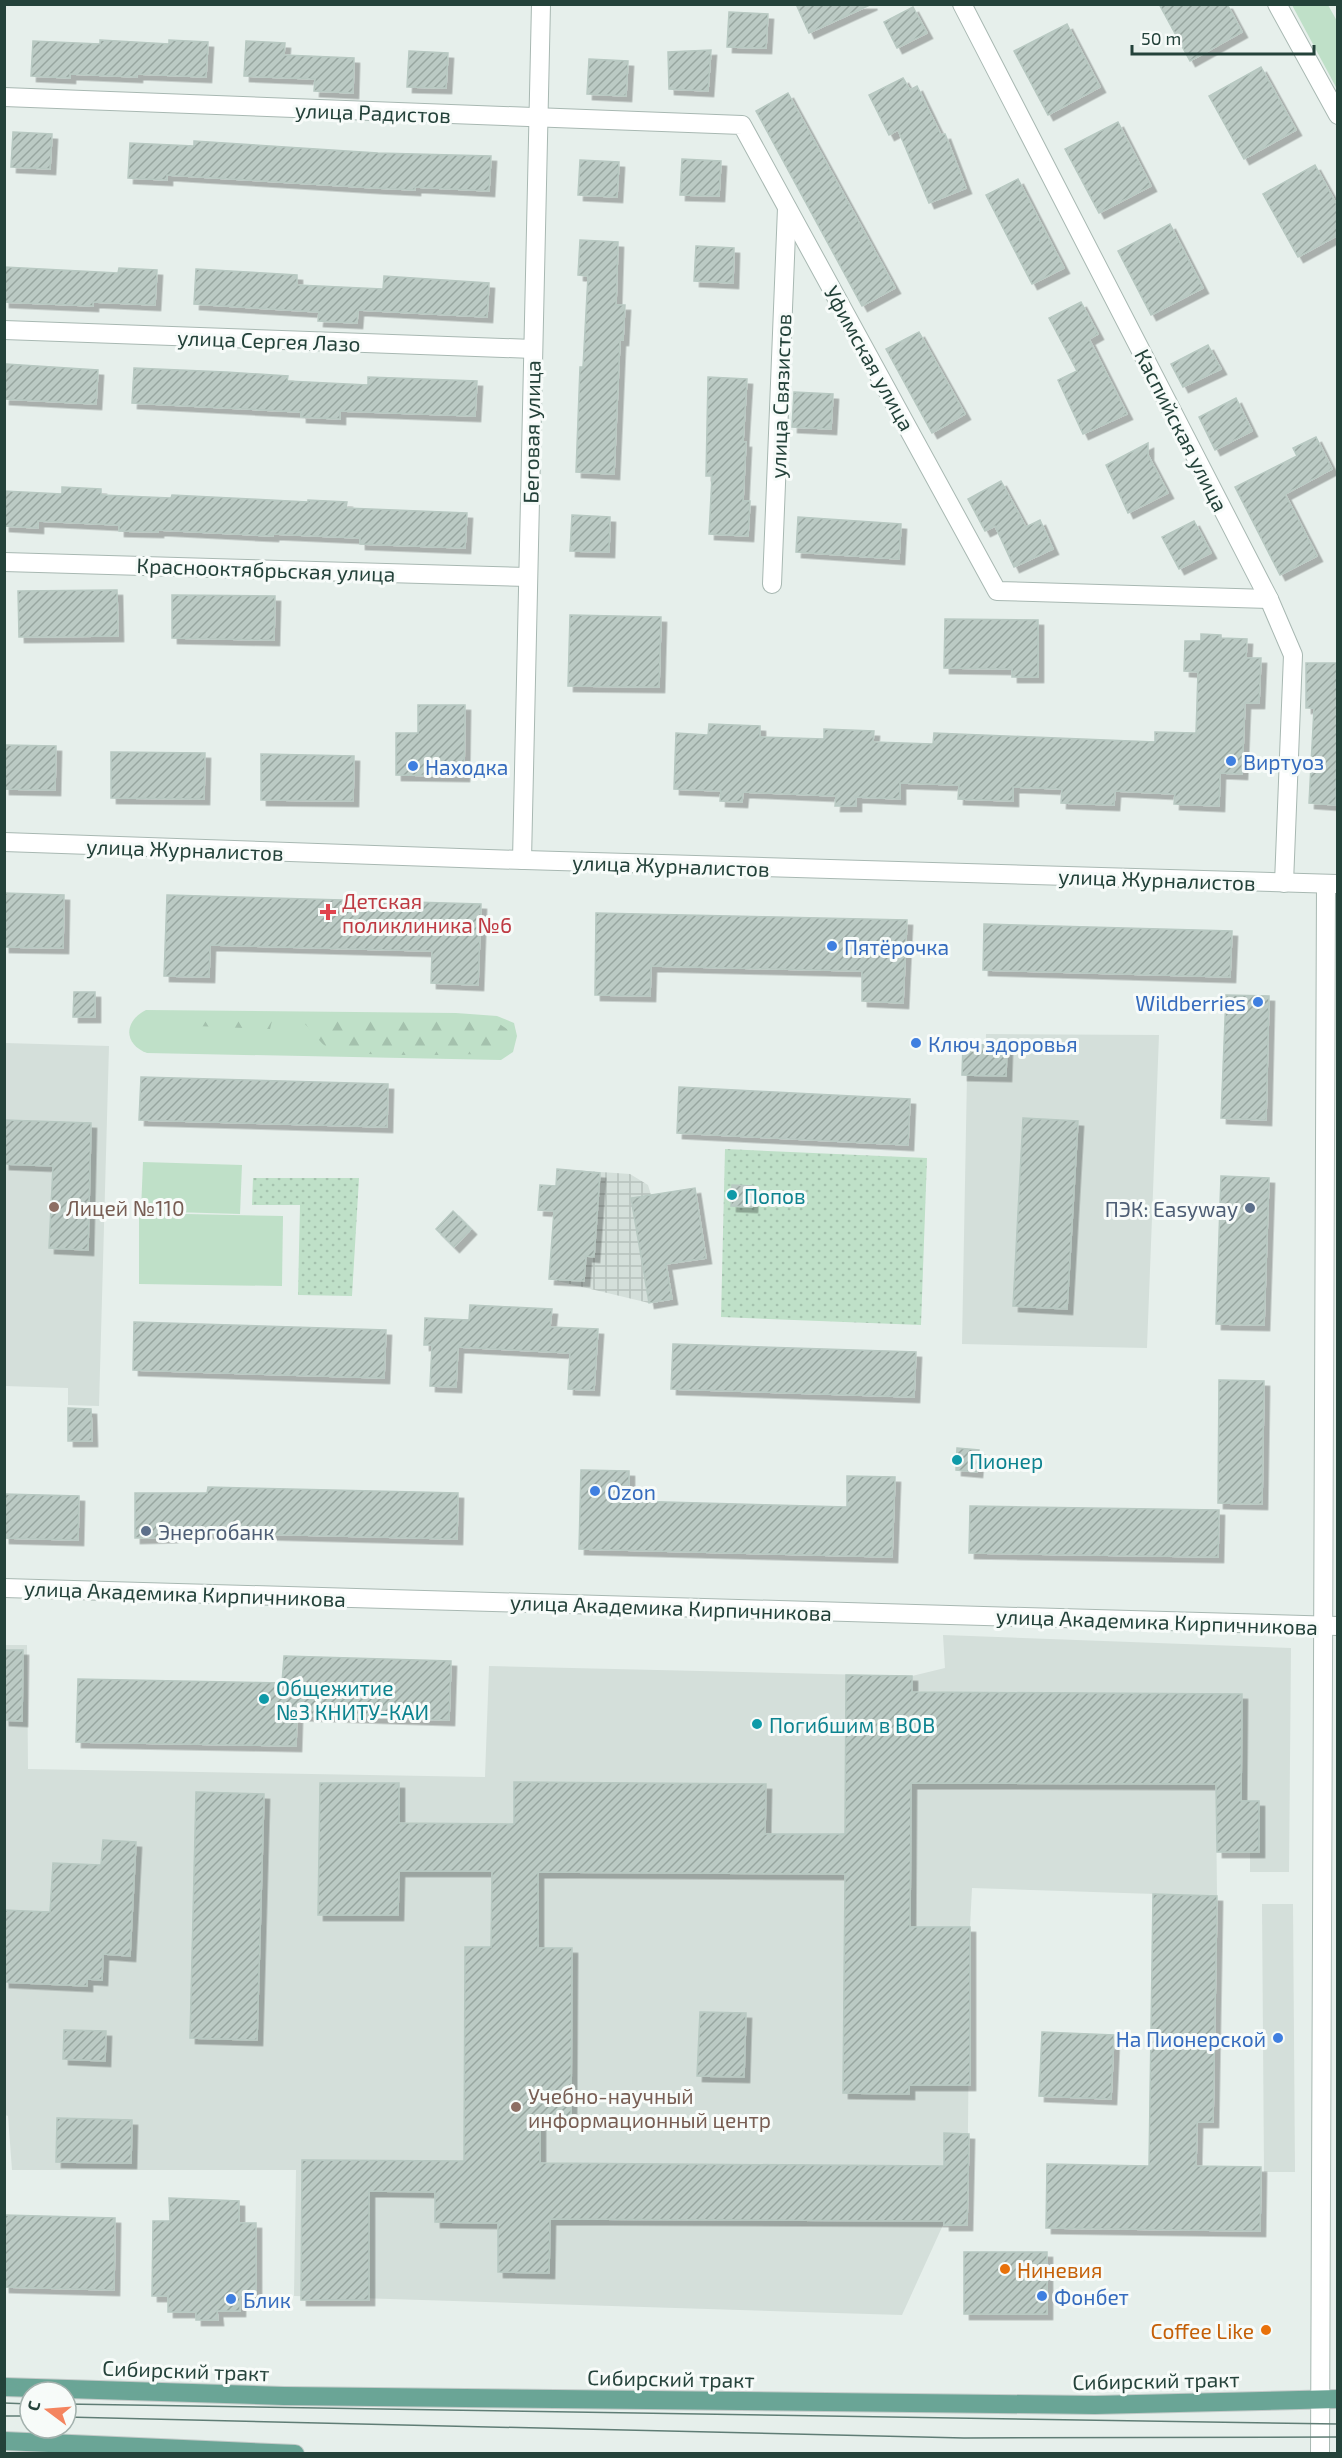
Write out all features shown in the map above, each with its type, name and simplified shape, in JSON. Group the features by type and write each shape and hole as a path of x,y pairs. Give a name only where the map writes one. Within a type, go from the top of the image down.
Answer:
{"main road":[{"name":"Сибирский тракт","path":"4,2387 284,2396 1072,2405 1329,2399"},
{"path":"4,2441 295,2454"}],"street":[{"name":"Беговая улица","path":"522,860 541,4"},
{"name":"Каспийская улица","path":"962,4 1269,599 1293,655 1284,883"},
{"path":"1277,4 1338,115"},
{"name":"улица Радистов","path":"4,97 742,125"},
{"name":"Уфимская улица","path":"742,125 997,591 1269,599"},
{"name":"улица Связистов","path":"772,584 787,207"},
{"name":"улица Сергея Лазо","path":"4,330 533,349"},
{"name":"Краснооктябрьская улица","path":"4,562 528,577"},
{"name":"улица Журналистов","path":"4,842 1332,884"},
{"path":"1320,2454 1329,2399 1332,884"},
{"name":"улица Академика Кирпичникова","path":"4,1588 1331,1626"}],"shaded area":[{"path":"986,1034 1159,1035 1147,1348 962,1344 967,1075 985,1075"},
{"name":"Лицей №110","path":"5,1043 109,1046 99,1406 68,1405 68,1388 5,1386"},
{"path":"557,1169 630,1174 648,1185 651,1195 632,1199 649,1303 549,1279 554,1211 538,1210 540,1185 556,1186"},
{"path":"943,1635 1291,1648 1289,1872 1250,1872 1250,1852 1259,1852 1259,1801 1216,1801 1217,1896 972,1888 967,2225 943,2225 902,2315 294,2296 296,2170 12,2170 8,2116 5,2115 5,1645 27,1645 28,1769 485,1777 489,1666 912,1676 945,1668"},
{"name":"На Пионерской","path":"1262,1904 1293,1904 1295,2172 1264,2172"}],"green space":[{"path":"1292,5 1328,5 1337,21 1337,89"},
{"path":"146,1010 456,1013 497,1016 514,1023 517,1036 513,1052 501,1060 147,1053 134,1044 129,1032 134,1020"},
{"path":"199,1017 273,1017 270,1029 196,1026"},
{"path":"317,1018 495,1021 510,1031 498,1053 410,1055 358,1053 339,1051 325,1046 305,1024"},
{"path":"725,1149 927,1158 921,1325 721,1317"},
{"path":"143,1162 242,1165 240,1214 141,1211"},
{"path":"253,1178 359,1178 352,1296 298,1295 300,1205 252,1205"},
{"path":"139,1213 283,1216 282,1286 139,1284"}],"building":[{"path":"796,4 872,4 809,33"},
{"path":"1159,4 1227,4 1242,32 1190,61"},
{"path":"913,7 927,33 897,48 884,22"},
{"path":"729,12 768,14 766,48 727,47"},
{"path":"1067,24 1100,87 1048,115 1014,51"},
{"path":"100,40 169,44 169,40 208,42 206,77 137,74 137,77 70,74 70,78 31,76 33,41 100,44"},
{"path":"246,41 285,43 284,55 354,58 353,93 314,91 315,79 244,76"},
{"path":"711,50 708,91 669,89 668,52"},
{"path":"409,51 448,53 446,88 407,87"},
{"path":"589,59 628,61 626,96 587,94"},
{"path":"1261,67 1296,130 1244,159 1209,96"},
{"path":"903,78 910,90 917,86 941,135 945,134 966,188 929,203 898,130 889,135 869,95"},
{"path":"788,93 895,288 862,306 756,111"},
{"path":"1118,122 1151,186 1099,213 1065,149"},
{"path":"13,132 52,134 50,169 11,167"},
{"path":"194,141 378,153 491,156 489,191 415,187 415,190 167,175 167,180 128,178 130,143 194,146"},
{"path":"682,159 721,161 719,196 680,195"},
{"path":"580,160 619,162 617,197 578,195"},
{"path":"1315,165 1338,207 1338,235 1298,257 1263,194"},
{"path":"1018,179 1064,268 1032,284 986,195"},
{"path":"1170,224 1203,288 1151,315 1118,251"},
{"path":"580,240 618,242 616,305 625,305 623,340 620,340 614,474 576,472 580,367 583,367 588,276 578,275"},
{"path":"696,246 734,248 733,283 694,281"},
{"path":"4,267 118,273 119,268 157,270 155,305 93,302 93,306 4,302"},
{"path":"196,269 297,275 297,285 383,289 384,276 489,283 487,317 358,310 357,323 318,321 319,312 194,304"},
{"path":"1081,302 1098,334 1089,339 1127,414 1083,434 1058,380 1077,371 1049,318"},
{"path":"919,332 965,414 932,433 886,349"},
{"path":"1208,345 1221,369 1183,387 1171,364"},
{"path":"6,364 98,370 96,404 4,399"},
{"path":"134,368 288,376 287,381 368,385 368,377 477,381 475,416 340,411 340,419 301,417 301,412 132,403"},
{"path":"708,377 747,379 743,442 746,442 743,501 750,501 748,536 709,534 712,476 706,476"},
{"path":"794,392 833,394 831,429 792,427"},
{"path":"1236,398 1252,431 1215,450 1199,417"},
{"path":"1316,437 1332,469 1285,494 1317,556 1280,575 1235,487 1297,456 1293,448"},
{"path":"1148,443 1148,455 1168,493 1128,513 1106,465"},
{"path":"1001,481 1026,527 1040,520 1053,549 1014,567 995,526 985,531 968,499"},
{"path":"62,487 101,489 101,495 171,498 172,495 308,502 308,500 347,502 346,508 467,513 465,548 360,544 360,538 158,530 158,532 119,531 119,525 38,521 38,528 4,526 4,491 62,494"},
{"path":"572,515 610,517 609,552 570,551"},
{"path":"798,517 901,524 899,559 796,552"},
{"path":"1194,521 1211,553 1179,569 1162,537"},
{"path":"117,590 118,636 19,637 18,591"},
{"path":"172,595 275,596 274,640 172,638"},
{"path":"570,615 661,617 659,687 568,686"},
{"path":"945,619 1038,620 1038,677 1012,677 1012,669 944,668"},
{"path":"1201,634 1221,635 1221,638 1247,639 1246,658 1261,658 1259,703 1245,703 1242,774 1220,773 1219,806 1174,804 1175,794 1115,791 1114,805 1061,803 1062,789 1013,787 1013,801 958,799 959,785 900,783 900,799 856,797 856,806 835,806 836,796 743,792 742,802 720,801 721,791 674,789 676,733 708,735 709,724 760,726 760,737 824,739 824,729 874,731 873,742 933,744 934,733 1155,742 1155,732 1196,733 1198,672 1184,671 1185,641 1201,641"},
{"path":"1306,663 1338,663 1336,805 1309,803 1314,708 1306,708"},
{"path":"418,705 465,705 464,776 396,775 396,733 418,733"},
{"path":"4,745 56,746 55,790 4,789"},
{"path":"111,752 205,753 204,799 111,798"},
{"path":"261,754 354,756 353,801 261,800"},
{"path":"4,893 64,895 63,948 4,947"},
{"path":"167,895 481,904 478,985 431,983 432,951 210,945 209,977 164,976"},
{"path":"596,913 907,920 903,1003 862,1001 862,971 651,966 650,996 595,995"},
{"path":"984,924 1232,931 1230,977 983,970"},
{"path":"74,992 95,992 95,1017 73,1017"},
{"path":"1226,995 1269,996 1266,1120 1221,1118"},
{"path":"963,1044 1007,1046 1006,1076 962,1075"},
{"path":"141,1077 388,1084 387,1127 139,1120"},
{"path":"679,1087 910,1099 908,1145 677,1133"},
{"path":"1023,1118 1078,1121 1067,1309 1013,1306"},
{"path":"4,1120 91,1123 88,1250 49,1248 53,1166 4,1164"},
{"path":"557,1169 600,1173 594,1257 586,1256 584,1281 549,1279 554,1211 538,1210 540,1185 556,1186"},
{"path":"1221,1176 1269,1178 1264,1325 1216,1324"},
{"path":"732,1185 753,1186 752,1207 731,1206"},
{"path":"695,1188 706,1258 666,1264 672,1299 649,1303 631,1198"},
{"path":"453,1211 471,1229 454,1247 436,1229"},
{"path":"470,1305 552,1309 550,1327 598,1329 594,1390 568,1389 570,1353 458,1347 456,1387 430,1386 432,1345 424,1345 425,1318 469,1320"},
{"path":"134,1322 386,1330 384,1378 133,1370"},
{"path":"673,1344 916,1352 914,1397 671,1389"},
{"path":"1219,1380 1264,1381 1262,1504 1218,1503"},
{"path":"68,1408 91,1409 92,1441 68,1441"},
{"path":"957,1448 979,1450 977,1472 956,1470"},
{"path":"581,1470 629,1471 629,1501 847,1507 847,1476 895,1477 892,1557 579,1549"},
{"path":"208,1487 458,1493 457,1539 172,1532 172,1537 135,1538 135,1493 207,1493"},
{"path":"4,1494 79,1496 78,1540 4,1538"},
{"path":"970,1506 1219,1510 1218,1557 969,1553"},
{"path":"4,1650 23,1650 22,1721 4,1720"},
{"name":"Общежитие №3 КНИТУ-КАИ","path":"284,1656 451,1661 449,1720 297,1715 296,1746 76,1742 78,1679 282,1683"},
{"path":"846,1675 912,1676 912,1692 1242,1694 1241,1801 1259,1801 1259,1852 1217,1852 1216,1784 911,1783 910,1927 970,1927 970,2085 909,2085 909,2094 843,2093 845,1874 538,1872 538,1948 572,1948 571,2123 540,2122 540,2163 944,2166 944,2133 969,2134 967,2225 944,2225 944,2221 550,2219 549,2273 498,2272 498,2223 435,2222 435,2192 369,2191 369,2300 301,2300 302,2160 464,2161 465,1947 491,1947 492,1871 399,1871 398,1915 318,1915 320,1783 399,1783 399,1823 514,1824 514,1782 766,1784 765,1834 845,1834"},
{"path":"196,1792 264,1794 257,2040 190,2038"},
{"path":"103,1840 136,1842 130,1956 103,1954 102,1980 87,1979 87,1986 4,1982 4,1910 50,1912 53,1863 101,1865"},
{"path":"1153,1894 1217,1896 1213,2122 1197,2122 1196,2166 1261,2167 1260,2231 1046,2228 1047,2164 1149,2166"},
{"path":"700,2012 746,2013 744,2077 697,2076"},
{"path":"64,2030 106,2031 105,2061 63,2059"},
{"path":"1042,2032 1114,2035 1111,2099 1039,2096"},
{"path":"57,2118 132,2120 131,2163 56,2162"},
{"path":"169,2198 239,2201 239,2223 256,2223 256,2295 240,2295 240,2311 217,2311 218,2320 196,2320 196,2312 168,2312 168,2296 152,2296 153,2221 170,2221"},
{"path":"4,2215 115,2218 114,2290 4,2287"},
{"name":"Ниневия","path":"964,2252 1047,2252 1047,2314 964,2314"}],"tram line":[{"path":"4,2403 18,2404"},
{"path":"78,2404 1338,2424"},
{"path":"4,2416 18,2416"},
{"path":"78,2417 964,2438 1338,2437"}],"place":[{"name":"Виртуоз","path":"1231,761"},
{"name":"Находка","path":"413,766"},
{"name":"Детская поликлиника №6","path":"328,912"},
{"name":"Пятёрочка","path":"832,946"},
{"name":"Wildberries","path":"1258,1002"},
{"name":"Ключ здоровья","path":"916,1043"},
{"name":"Попов","path":"732,1195"},
{"name":"Лицей №110","path":"54,1207"},
{"name":"ПЭК: Easyway","path":"1250,1208"},
{"name":"Пионер","path":"957,1460"},
{"name":"Ozon","path":"595,1491"},
{"name":"Энергобанк","path":"146,1531"},
{"name":"Общежитие №3 КНИТУ-КАИ","path":"264,1699"},
{"name":"Погибшим в ВОВ","path":"757,1724"},
{"name":"На Пионерской","path":"1278,2038"},
{"name":"Учебно-научный информационный центр","path":"516,2107"},
{"name":"Ниневия","path":"1005,2269"},
{"name":"Фонбет","path":"1042,2296"},
{"name":"Блик","path":"231,2299"},
{"name":"Coffee Like","path":"1266,2330"}]}
